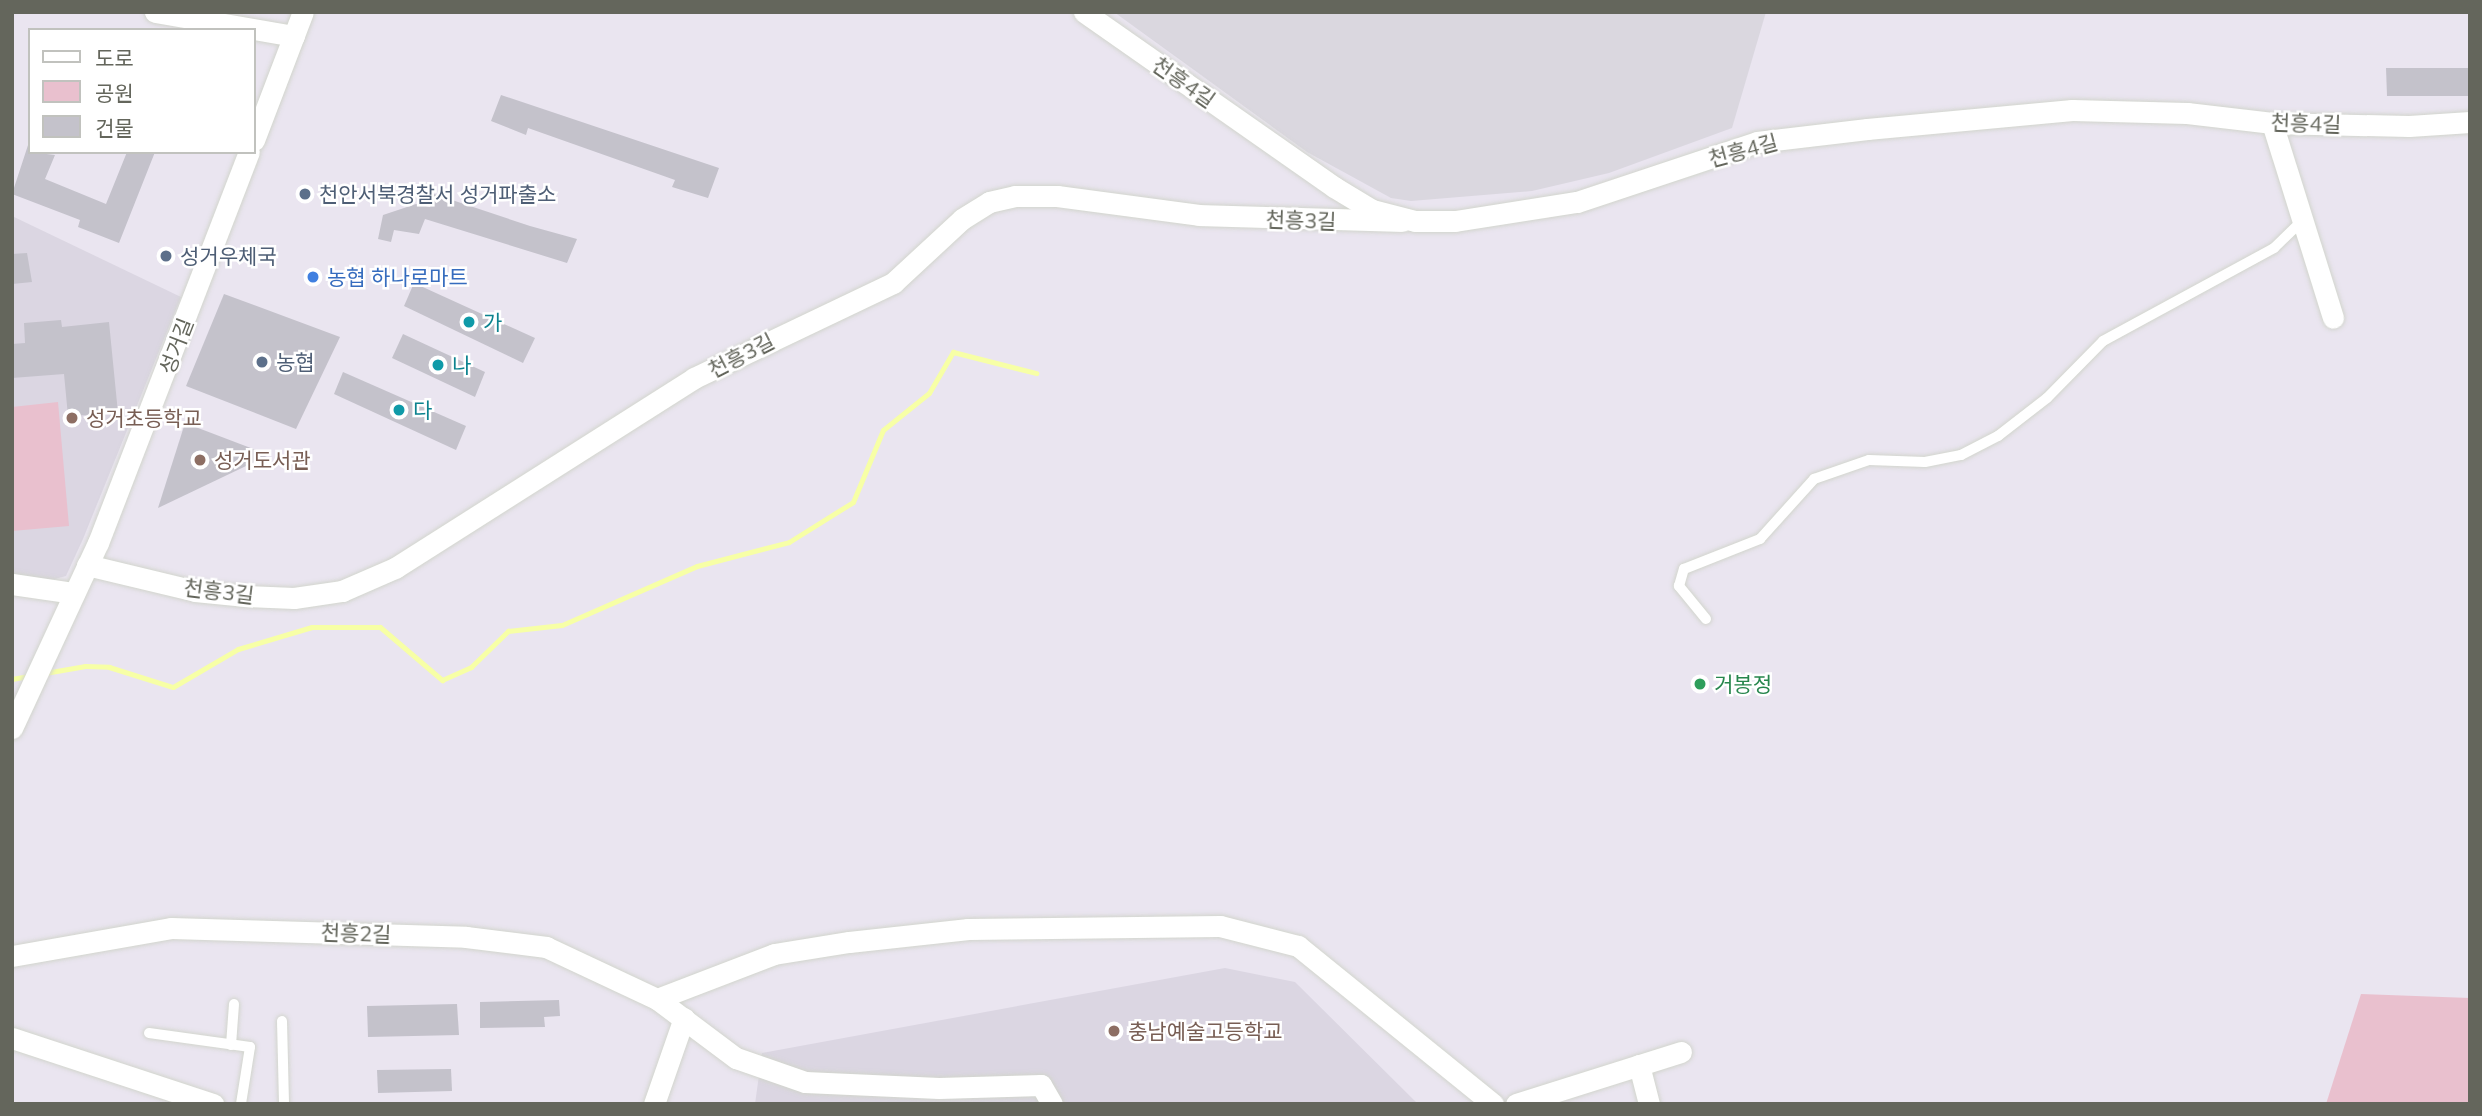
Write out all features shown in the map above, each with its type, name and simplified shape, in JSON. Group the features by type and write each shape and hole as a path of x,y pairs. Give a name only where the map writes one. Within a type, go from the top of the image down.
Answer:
{"street":[{"path":"155,12 248,28"},
{"path":"256,134 303,12"},
{"name":"천흥4길","path":"1084,12 1334,187 1372,210 1415,221 1455,221 1577,202 1757,142 1867,129 2072,110 2187,113 2272,123 2409,126 2470,122"},
{"path":"256,29 294,36"},
{"path":"2272,123 2333,318"},
{"name":"성거길","path":"12,728 87,565 248,154"},
{"name":"천흥3길","path":"87,565 195,591 234,595 294,598 342,591 395,568 694,378 893,282 962,219 989,202 1015,196 1057,196 1213,216 1415,221"},
{"path":"12,584 74,593"},
{"path":"657,999 774,954 849,942 968,929 1220,926 1298,946 1493,1104"},
{"name":"천흥2길","path":"12,956 171,928 466,937 546,947 657,999 736,1058 805,1082 939,1088 1041,1084 1052,1104"},
{"path":"654,1104 684,1018"},
{"path":"12,1038 205,1103"},
{"path":"1516,1104 1681,1052"},
{"path":"1639,1065 1649,1104"}],"lane":[{"path":"1706,619 1679,586 1684,569 1760,539 1814,479 1869,460 1925,462 1961,455 1998,436 2047,398 2103,341 2274,248 2303,220"},
{"path":"231,1045 234,1004"},
{"path":"282,1021 284,1104"},
{"path":"149,1033 250,1048 241,1104"}],"shaded area":[{"path":"1114,12 1766,12 1732,128 1609,173 1532,191 1411,201 1391,198 1307,152"},
{"name":"성거초등학교","path":"12,216 181,297 83,539 66,576 51,580 12,574"},
{"name":"충남예술고등학교","path":"1225,968 1295,982 1418,1104 755,1104 762,1053"}],"green space":[{"path":"58,402 69,526 12,531 12,407"},
{"path":"2361,994 2470,998 2470,1104 2326,1104"}],"building":[{"path":"2386,68 2470,68 2470,96 2387,96"},
{"path":"501,95 719,168 708,198 672,187 675,180 528,128 526,135 491,121"},
{"path":"28,145 28,154 55,155 45,179 106,204 126,154 154,154 119,243 78,227 80,220 12,194"},
{"path":"434,194 577,239 567,263 425,219 419,234 394,230 391,242 378,239 383,215 416,204 430,207"},
{"path":"27,253 32,282 12,284 12,254"},
{"name":"가","path":"414,283 535,338 523,363 404,306"},
{"name":"농협","path":"224,294 340,337 296,429 186,386"},
{"path":"61,320 62,327 109,322 118,413 68,416 64,374 12,378 12,344 25,343 24,323"},
{"name":"나","path":"403,334 485,372 475,397 392,358"},
{"name":"다","path":"343,372 466,426 456,450 334,394"},
{"path":"185,423 269,455 158,508"},
{"path":"559,1000 560,1016 544,1017 545,1027 480,1028 480,1002"},
{"path":"457,1004 459,1035 368,1037 367,1006"},
{"path":"451,1069 452,1091 378,1093 377,1070"}],"waterway":[{"path":"45,673 85,666 109,667 173,687 238,649 312,627 380,627 442,680 471,667 508,631 562,625 697,566 789,542 853,502 883,430 929,393 953,352 1036,373"},
{"path":"12,679 29,676"}],"place":[{"name":"천안서북경찰서 성거파출소","path":"305,194"},
{"name":"성거우체국","path":"166,256"},
{"name":"농협 하나로마트","path":"313,277"},
{"name":"가","path":"469,322"},
{"name":"농협","path":"262,362"},
{"name":"나","path":"438,365"},
{"name":"다","path":"399,410"},
{"name":"성거초등학교","path":"72,418"},
{"name":"성거도서관","path":"200,460"},
{"name":"거봉정","path":"1700,684"},
{"name":"충남예술고등학교","path":"1114,1031"}]}
